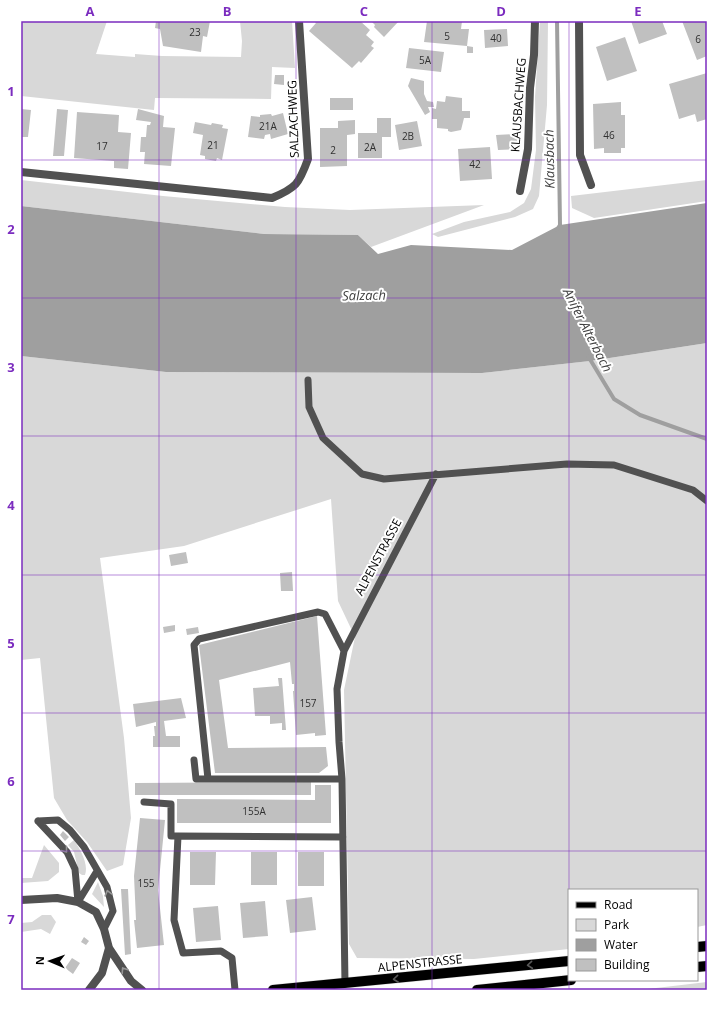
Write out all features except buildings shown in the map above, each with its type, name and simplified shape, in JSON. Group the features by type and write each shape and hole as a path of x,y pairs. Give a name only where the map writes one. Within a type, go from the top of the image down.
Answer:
{"main road":[{"name":"ALPENSTRASSE","path":"273,990 568,960"},
{"path":"477,990 568,980"}],"street":[{"name":"SALZACHWEG","path":"21,172 272,198 290,191 301,177 308,160 299,21"},
{"name":"KLAUSBACHWEG","path":"520,191 528,148 530,88 534,55 535,21"},
{"path":"579,21 580,155 591,185"},
{"path":"21,900 57,898 78,902 96,912 104,929 109,948 131,981 142,990"},
{"path":"88,990 102,973 109,948"}],"lane":[{"path":"308,380 309,408 323,438 362,474 384,479 567,464 614,465 693,490 707,501"},
{"name":"ALPENSTRASSE","path":"344,984 342,779 337,689 344,651 436,474"},
{"path":"208,779 194,646 199,639 318,612 325,614 344,651"},
{"path":"194,760 196,779 342,779"},
{"path":"144,802 171,804 171,836 343,837"},
{"path":"78,902 75,869 67,852 38,821 58,820 70,830 84,847 107,887 113,911 104,929"},
{"path":"178,836 174,920 183,953 221,951 232,958 235,990"},
{"path":"78,902 97,871"}],"green space":[{"path":"21,21 107,21 96,54 135,57 135,54 162,56 241,57 242,41 240,21 292,21 295,68 272,67 271,99 155,98 154,110 21,96"},
{"path":"540,21 548,21 547,105 539,196 533,209 515,217 438,237 432,234 464,222 510,212 524,203 531,189 536,150 535,97"},
{"path":"21,180 163,196 285,207 350,210 484,205 371,247 358,235 264,234 21,206"},
{"path":"707,180 707,201 594,218 572,208 571,196"},
{"path":"707,343 707,925 698,927 698,889 568,889 568,949 474,959 357,958 349,944 344,690 355,637 338,601 331,499 184,546 100,558 124,738 131,818 123,865 107,871 87,842 67,820 54,798 40,658 21,660 21,356 166,372 482,373 590,361"},
{"path":"74,840 85,861 85,875 79,873 74,852 68,845"},
{"path":"44,845 59,863 59,872 48,881 21,883 21,878 32,878"},
{"path":"98,882 103,896 104,907 92,894"},
{"path":"42,915 51,915 56,922 50,934 41,929 21,932 21,923 32,922"},
{"path":"707,982 707,990 639,990"}],"water":[{"name":"Salzach","path":"707,203 707,343 590,361 482,373 166,372 21,356 21,206 264,234 358,235 378,254 411,245 512,250 560,225"}],"waterway":[{"name":"Klausbach","path":"557,21 560,225 557,230"},
{"name":"Anifer Alterbach","path":"588,356 614,399 640,415 707,439"}]}
